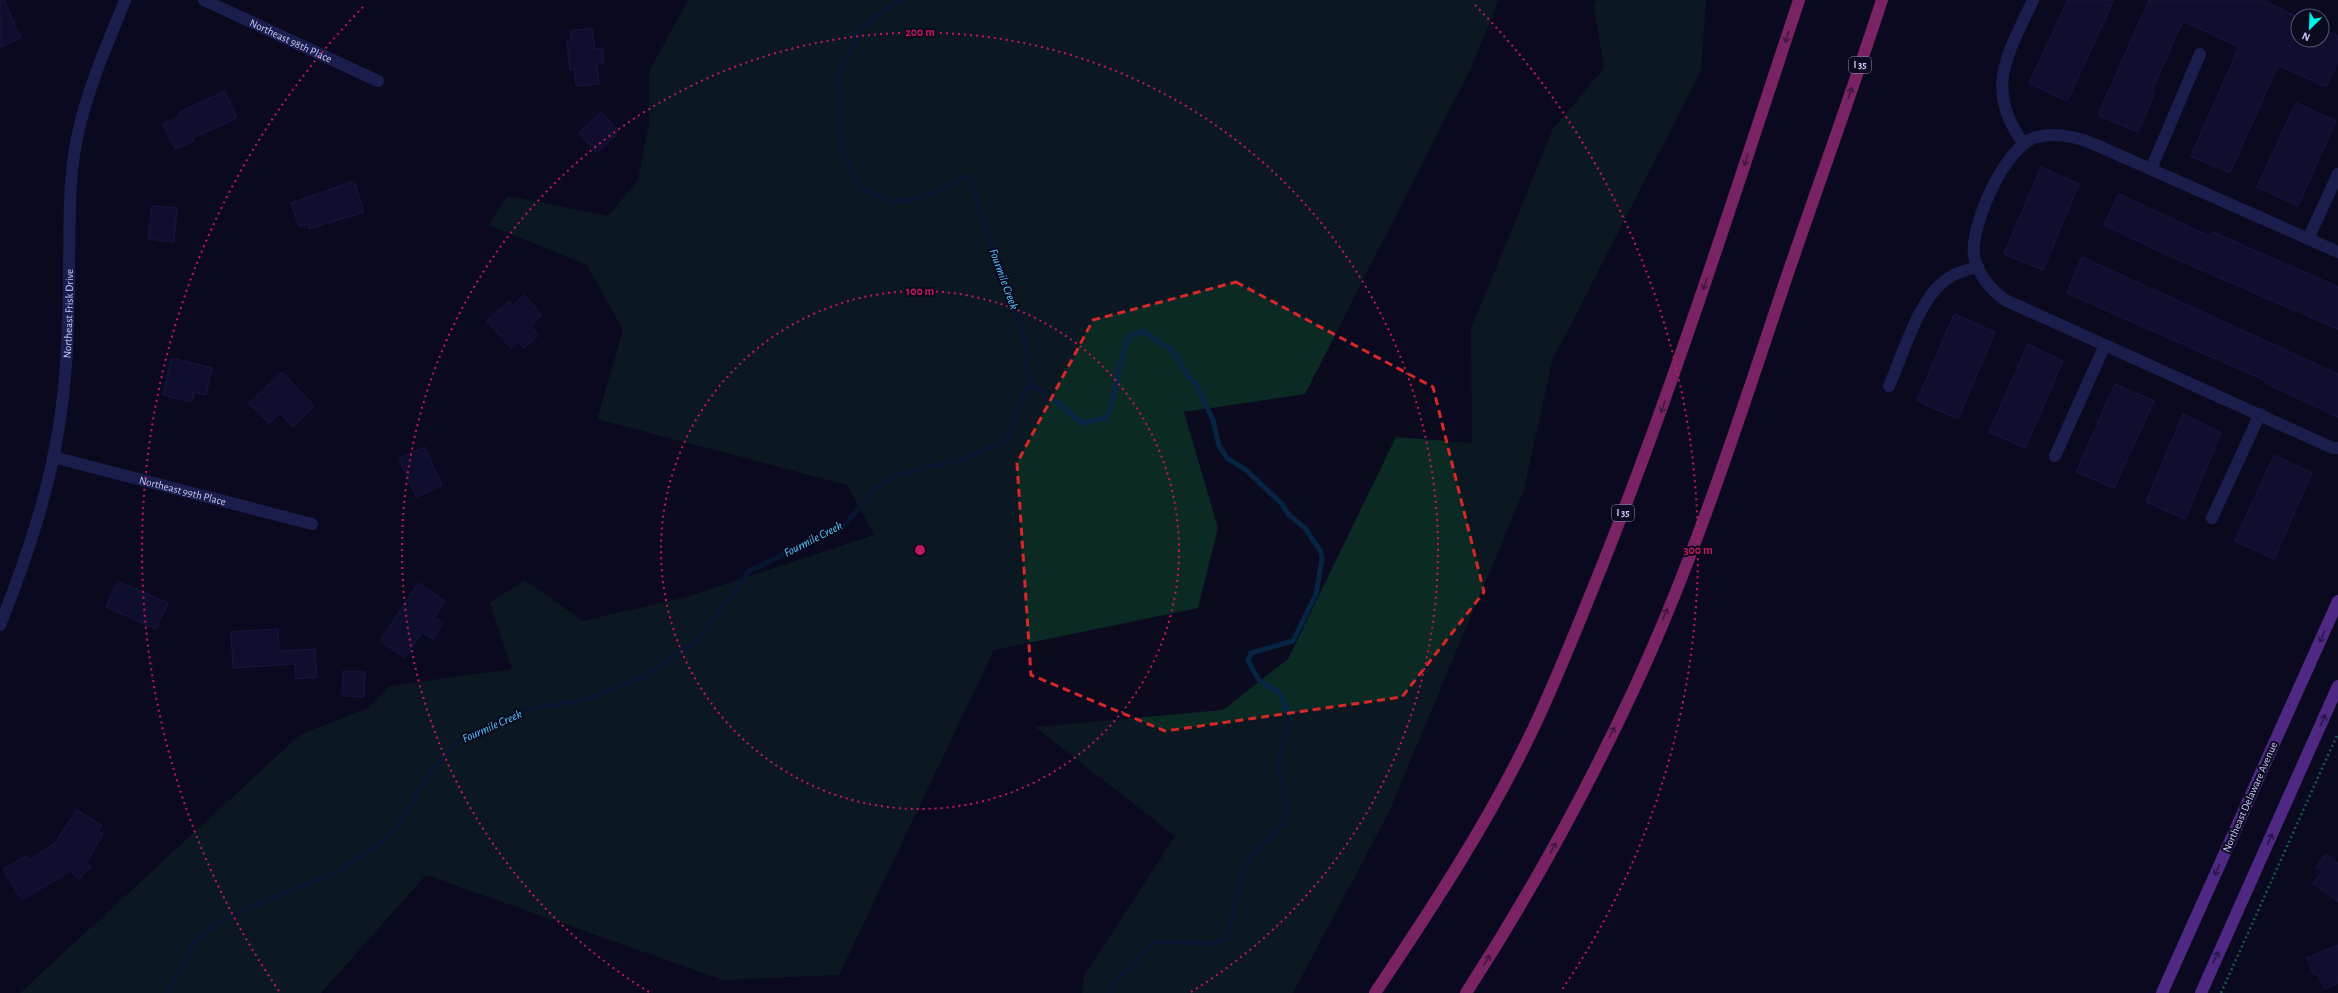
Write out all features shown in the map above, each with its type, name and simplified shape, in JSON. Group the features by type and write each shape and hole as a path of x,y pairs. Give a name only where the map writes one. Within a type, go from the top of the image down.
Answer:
{"highway":[{"name":"I 35","path":"1375,993 1420,925 1482,823 1534,728 1570,647 1655,428 1799,0"},
{"name":"I 35","path":"1466,993 1530,889 1577,802 1638,681 1693,547 1730,448 1882,0"}],"main road":[{"name":"Northeast Delaware Avenue","path":"2162,993 2338,601"},
{"path":"2200,993 2338,686"}],"street":[{"name":"Northeast Frisk Drive","path":"0,625 23,566 53,458 62,405 69,323 72,172 80,125 98,71 125,0"},
{"name":"Northeast 98th Place","path":"204,0 378,80"},
{"path":"2024,144 2010,126 2003,101 2001,85 2011,48 2034,0"},
{"path":"2151,169 2200,54"},
{"path":"2338,252 2074,136 2036,137 2018,147 2009,158 1985,204 1979,223 1974,255 1982,276 1992,290 2005,300 2333,448 2338,448"},
{"path":"2308,239 2338,174"},
{"path":"1889,386 1925,303 1940,285 1951,276 1978,266"},
{"path":"2054,456 2105,345"},
{"path":"2212,518 2260,414"},
{"name":"Northeast 99th Place","path":"53,458 312,524"}],"path":[{"path":"2221,993 2338,733"}],"highlighted area":[{"path":"1236,282 1433,387 1484,592 1402,697 1165,731 1031,675 1017,463 1093,320"}],"green space":[{"path":"688,0 1499,0 1470,70 1305,394 1184,412 1218,528 1198,608 994,650 839,975 723,980 426,875 321,993 20,993 301,734 369,708 389,686 512,669 490,603 525,580 583,621 686,597 874,535 847,485 597,419 623,330 587,265 488,225 508,196 608,216 638,180 649,123 649,72"},
{"path":"1596,0 1706,0 1701,71 1552,361 1524,490 1388,814 1293,993 1082,993 1084,976 1175,836 1035,727 1223,710 1288,659 1396,437 1472,443 1471,329 1553,129 1604,68 1594,7"}],"building":[{"path":"0,0 4,0 21,38 0,47"},
{"path":"2068,0 2114,0 2067,101 2029,83"},
{"path":"2149,0 2262,0 2290,13 2290,48 2330,48 2330,32 2338,36 2338,62 2326,87 2278,65 2230,173 2191,156 2239,47 2183,21 2152,90 2155,92 2138,132 2098,115"},
{"path":"592,28 595,49 602,48 604,63 597,64 599,84 576,86 574,69 570,70 567,42 572,42 570,31"},
{"path":"225,91 237,118 193,138 194,141 175,149 163,124 181,115 180,112"},
{"path":"2296,103 2336,121 2298,206 2257,187"},
{"path":"601,112 619,132 597,153 579,133"},
{"path":"2041,167 2079,184 2043,270 2004,254"},
{"path":"354,181 364,212 309,229 308,224 299,227 291,203"},
{"path":"2119,194 2211,237 2213,232 2338,287 2338,329 2176,259 2104,225"},
{"path":"152,206 177,208 174,242 148,239"},
{"path":"2082,257 2338,374 2338,417 2265,383 2266,381 2067,293"},
{"path":"524,295 542,315 530,326 539,335 524,348 518,342 511,348 487,321 509,301 513,305"},
{"path":"1954,314 1995,332 1958,419 1917,401"},
{"path":"2028,344 2063,361 2025,448 1989,432"},
{"path":"171,358 212,368 206,395 194,392 192,402 163,395"},
{"path":"282,372 314,406 293,427 280,413 269,423 249,403"},
{"path":"2115,384 2154,401 2114,488 2076,472"},
{"path":"2183,414 2221,433 2185,519 2146,502"},
{"path":"425,447 442,486 416,497 399,458"},
{"path":"2274,455 2312,473 2274,559 2235,541"},
{"path":"118,581 168,603 156,629 106,607"},
{"path":"418,583 445,601 434,617 443,623 433,639 422,632 405,658 380,641"},
{"path":"278,629 279,651 315,649 317,677 296,679 295,664 233,668 231,632"},
{"path":"343,671 365,672 364,697 342,696"},
{"path":"77,810 102,826 98,831 103,834 87,862 91,867 79,879 70,871 22,900 3,869 26,856 29,860 55,843"},
{"path":"2326,854 2338,863 2338,902 2313,883 2322,872 2316,867"},
{"path":"2338,945 2338,983 2325,989 2318,974 2314,975 2307,958"}],"waterway":[{"name":"Fourmile Creek","path":"905,0 893,4 861,29 837,77 841,111 842,148 860,188 889,200 899,201 920,198 969,175 1000,270 1020,322 1028,355 1025,364 1031,387"},
{"path":"1031,387 1046,393 1076,419 1083,423 1107,417 1111,407 1122,356 1129,336 1142,331 1172,350 1189,377 1196,384 1213,420 1219,446 1227,458 1246,470 1281,503 1289,515 1305,528 1321,552 1322,559 1316,594 1293,641 1251,653 1248,661 1259,680 1281,694 1290,718 1281,748 1279,769 1287,809 1284,823 1253,854 1245,866 1227,938 1210,944 1162,941 1151,944 1131,968 1114,980 1109,993"},
{"name":"Fourmile Creek","path":"167,993 194,943 213,926 260,903 339,871 385,840 397,826 431,772 458,741 517,712 590,698 648,675 680,651 694,644 749,571 844,526 876,488 894,476 963,459 1002,443 1008,437 1025,391 1031,387"}]}
